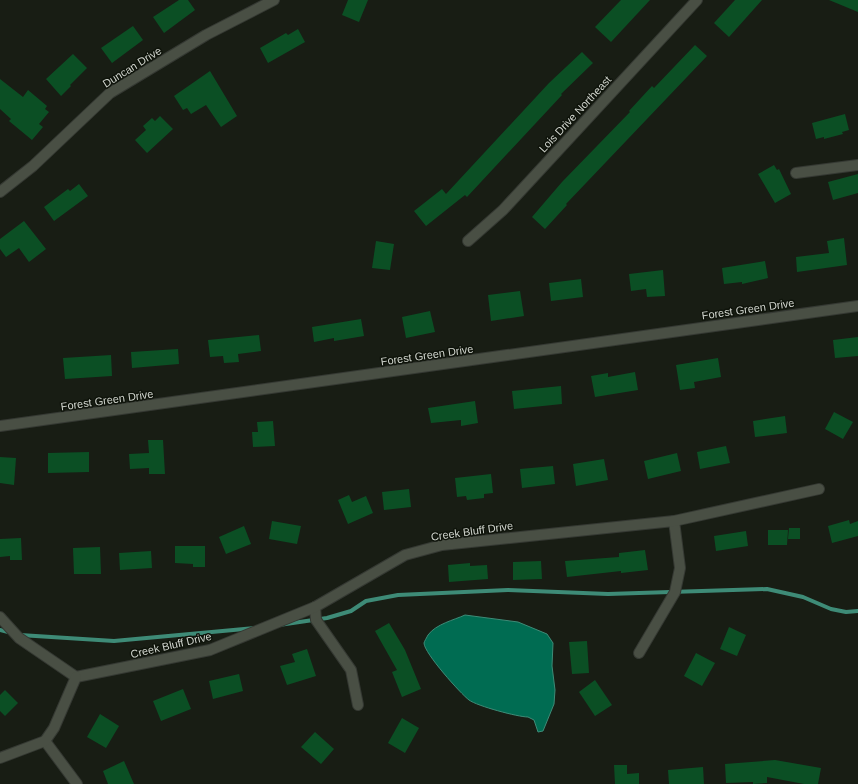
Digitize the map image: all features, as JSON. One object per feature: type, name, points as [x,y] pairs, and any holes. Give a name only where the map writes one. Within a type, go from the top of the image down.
[{"type":"street","name":"Duncan Drive","points":[[0,192],[33,166],[110,93],[206,35],[274,0]]},
{"type":"street","name":"Lois Drive Northeast","points":[[468,241],[508,204],[696,0]]},
{"type":"street","points":[[796,173],[858,165]]},
{"type":"street","name":"Forest Green Drive","points":[[0,426],[858,306]]},
{"type":"street","name":"Creek Bluff Drive","points":[[76,677],[210,650],[315,607],[404,555],[442,545],[674,521],[819,489]]},
{"type":"street","points":[[639,653],[676,592],[680,568],[674,521]]},
{"type":"street","points":[[315,607],[316,620],[351,670],[358,705]]},
{"type":"street","points":[[0,617],[19,638],[76,677],[54,728],[45,741],[0,758]]},
{"type":"street","points":[[45,741],[77,784]]},
{"type":"shaded area","points":[[465,615],[518,622],[547,634],[553,643],[552,666],[555,690],[554,704],[543,731],[538,732],[534,720],[528,717],[498,711],[469,700],[436,664],[424,643],[428,635],[440,625]]},
{"type":"building","points":[[179,0],[188,0],[195,10],[164,33],[153,17]]},
{"type":"building","points":[[348,0],[368,0],[359,22],[342,15]]},
{"type":"building","points":[[621,0],[650,0],[611,42],[595,27]]},
{"type":"building","points":[[735,0],[762,0],[729,37],[714,23]]},
{"type":"building","points":[[829,0],[858,0],[858,12]]},
{"type":"building","points":[[133,26],[143,40],[112,63],[101,48]]},
{"type":"building","points":[[298,29],[305,42],[268,63],[260,48],[286,33],[288,35]]},
{"type":"building","points":[[695,45],[707,56],[566,204],[567,205],[545,229],[532,217],[562,182],[630,112],[629,111],[652,86],[654,88]]},
{"type":"building","points":[[582,52],[593,63],[561,94],[562,95],[467,197],[465,195],[426,226],[414,211],[442,189],[446,194],[549,83]]},
{"type":"building","points":[[73,54],[87,68],[61,96],[46,79]]},
{"type":"building","points":[[210,71],[237,116],[221,127],[206,105],[191,114],[187,108],[183,110],[174,96]]},
{"type":"building","points":[[0,79],[23,97],[28,90],[47,106],[45,109],[49,112],[39,124],[43,127],[32,140],[9,121],[11,119],[0,109]]},
{"type":"building","points":[[845,114],[849,130],[842,132],[843,134],[824,139],[824,137],[816,139],[812,123]]},
{"type":"building","points":[[160,116],[173,129],[147,153],[135,140],[146,130],[143,126],[152,118],[155,121]]},
{"type":"building","points":[[774,165],[777,170],[779,169],[791,194],[775,203],[758,174]]},
{"type":"building","points":[[858,174],[858,193],[833,200],[828,182]]},
{"type":"building","points":[[79,184],[88,196],[54,221],[44,207],[68,189],[70,191]]},
{"type":"building","points":[[24,221],[46,249],[29,262],[19,248],[6,257],[0,249],[0,239]]},
{"type":"building","points":[[844,238],[847,265],[797,272],[796,257],[829,253],[827,241]]},
{"type":"building","points":[[376,241],[394,244],[390,270],[372,268]]},
{"type":"building","points":[[765,261],[768,278],[742,284],[742,282],[724,284],[722,268]]},
{"type":"building","points":[[663,270],[665,296],[647,297],[646,289],[631,291],[629,274]]},
{"type":"building","points":[[581,279],[583,297],[551,301],[549,283]]},
{"type":"building","points":[[520,291],[524,316],[491,321],[488,295]]},
{"type":"building","points":[[430,311],[435,332],[406,338],[402,317]]},
{"type":"building","points":[[361,319],[364,336],[334,341],[334,338],[314,342],[312,327]]},
{"type":"building","points":[[259,335],[261,351],[238,354],[239,362],[224,363],[223,356],[210,357],[208,340]]},
{"type":"building","points":[[858,337],[858,356],[835,358],[833,340]]},
{"type":"building","points":[[178,349],[179,364],[132,368],[131,352]]},
{"type":"building","points":[[111,355],[112,376],[65,379],[63,358]]},
{"type":"building","points":[[718,358],[721,377],[694,382],[695,388],[680,390],[676,365]]},
{"type":"building","points":[[635,372],[638,390],[595,397],[591,376],[608,373],[608,377]]},
{"type":"building","points":[[561,386],[562,404],[514,409],[512,391]]},
{"type":"building","points":[[475,401],[478,423],[461,426],[461,420],[431,423],[428,408]]},
{"type":"building","points":[[834,412],[853,422],[843,439],[825,429]]},
{"type":"building","points":[[785,416],[787,433],[755,437],[753,421]]},
{"type":"building","points":[[273,421],[275,446],[253,447],[252,432],[258,432],[257,422]]},
{"type":"building","points":[[148,440],[163,440],[165,474],[149,474],[149,468],[130,469],[129,454],[149,453]]},
{"type":"building","points":[[726,446],[730,463],[700,469],[697,452]]},
{"type":"building","points":[[89,452],[89,472],[48,473],[48,453]]},
{"type":"building","points":[[677,453],[681,471],[648,479],[644,461]]},
{"type":"building","points":[[0,457],[16,458],[14,485],[0,483]]},
{"type":"building","points":[[604,459],[608,480],[576,486],[573,464]]},
{"type":"building","points":[[553,466],[555,484],[522,488],[520,469]]},
{"type":"building","points":[[491,474],[493,493],[484,494],[484,498],[467,500],[466,496],[457,497],[455,478]]},
{"type":"building","points":[[409,489],[411,507],[384,510],[382,492]]},
{"type":"building","points":[[349,495],[352,502],[366,496],[373,513],[348,524],[338,500]]},
{"type":"building","points":[[849,520],[850,524],[858,521],[858,536],[832,543],[828,526]]},
{"type":"building","points":[[272,521],[301,526],[297,544],[269,539]]},
{"type":"building","points":[[244,526],[251,544],[226,554],[219,537]]},
{"type":"building","points":[[789,528],[800,528],[800,539],[788,539]]},
{"type":"building","points":[[768,530],[788,530],[787,545],[768,545]]},
{"type":"building","points":[[746,531],[748,546],[716,551],[714,536]]},
{"type":"building","points":[[21,538],[22,560],[10,560],[10,556],[0,557],[0,539]]},
{"type":"building","points":[[175,546],[205,546],[205,567],[193,567],[193,564],[175,563]]},
{"type":"building","points":[[100,547],[101,574],[74,574],[73,548]]},
{"type":"building","points":[[645,550],[648,570],[621,573],[621,571],[567,577],[565,561],[619,557],[619,553]]},
{"type":"building","points":[[151,551],[152,568],[120,570],[119,553]]},
{"type":"building","points":[[541,561],[542,579],[513,580],[513,562]]},
{"type":"building","points":[[470,563],[470,566],[487,565],[488,579],[449,582],[448,565]]},
{"type":"building","points":[[389,623],[405,650],[421,689],[402,697],[392,672],[397,670],[375,631]]},
{"type":"building","points":[[729,627],[746,635],[737,656],[720,649]]},
{"type":"building","points":[[587,641],[589,673],[572,674],[569,642]]},
{"type":"building","points":[[307,649],[316,676],[287,685],[280,666],[295,662],[292,654]]},
{"type":"building","points":[[696,653],[715,663],[702,686],[684,676]]},
{"type":"building","points":[[239,674],[243,691],[213,699],[209,681]]},
{"type":"building","points":[[595,680],[612,705],[595,716],[579,692]]},
{"type":"building","points":[[183,689],[191,709],[161,721],[153,701]]},
{"type":"building","points":[[5,690],[18,703],[5,716],[0,711],[0,695]]},
{"type":"building","points":[[100,714],[119,726],[106,748],[87,737]]},
{"type":"building","points":[[402,718],[419,728],[405,753],[388,743]]},
{"type":"building","points":[[315,732],[334,749],[321,764],[301,747]]},
{"type":"building","points":[[775,760],[821,768],[818,784],[804,784],[767,777],[767,783],[726,783],[725,764]]},
{"type":"building","points":[[124,761],[134,784],[108,784],[103,771]]},
{"type":"building","points":[[614,765],[627,765],[627,774],[639,773],[639,784],[615,784]]},
{"type":"building","points":[[703,767],[704,784],[669,784],[668,770]]},
{"type":"waterway","points":[[279,625],[327,618],[351,611],[366,601],[398,595],[508,590],[608,594],[767,589],[803,597],[831,609],[846,612],[858,611]]},
{"type":"waterway","points":[[20,635],[114,641],[255,628]]},
{"type":"waterway","points":[[0,630],[12,633]]}]
